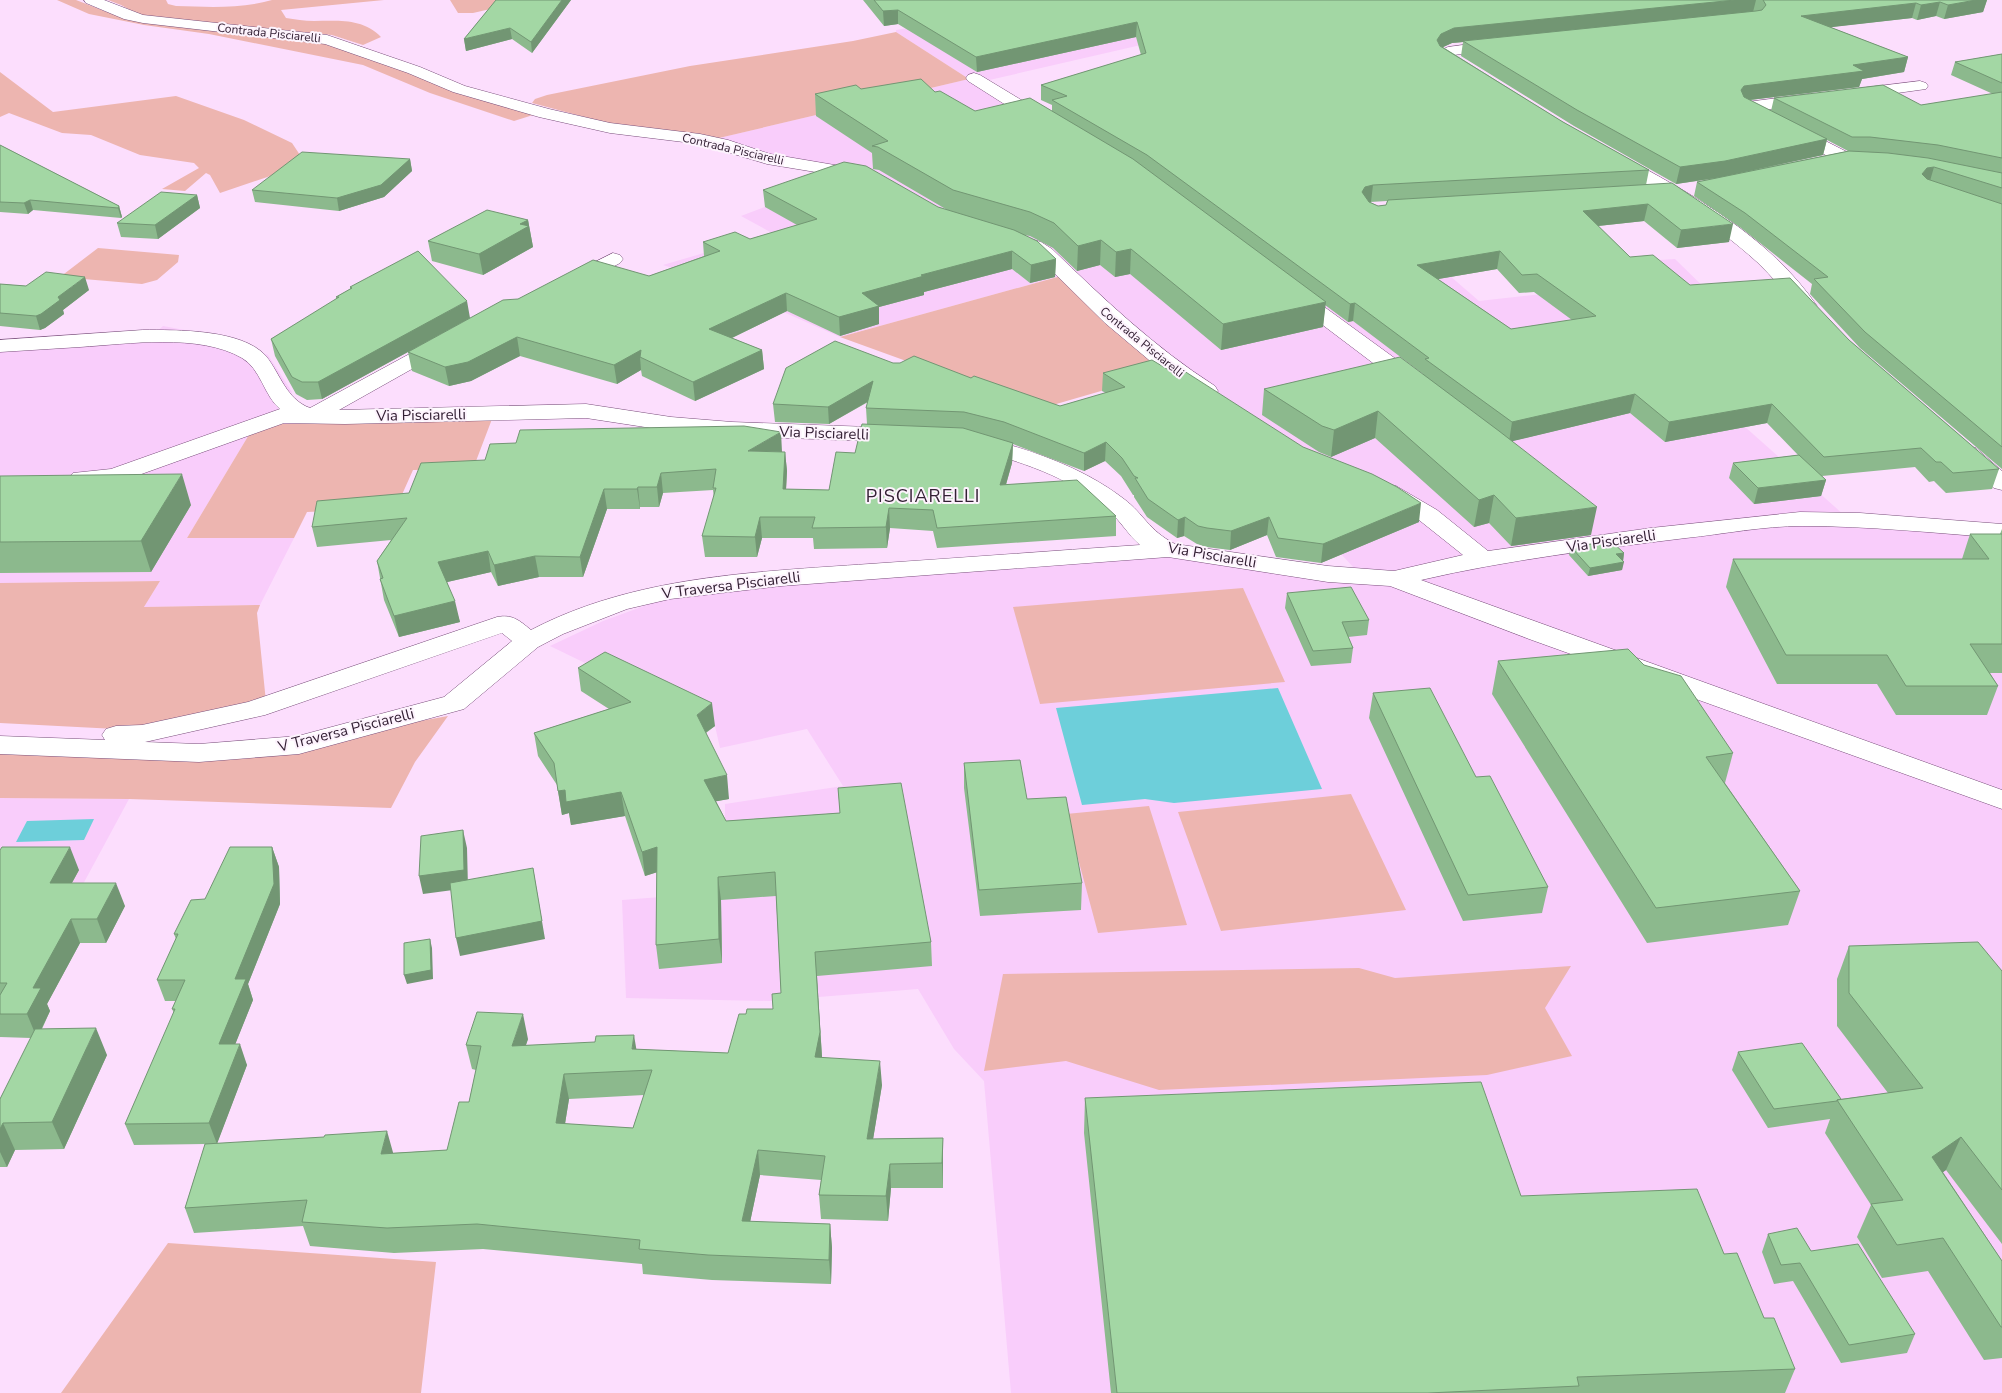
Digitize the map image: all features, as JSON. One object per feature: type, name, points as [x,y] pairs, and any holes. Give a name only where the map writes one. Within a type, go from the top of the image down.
[{"type":"street","name":"Contrada Pisciarelli","points":[[91,0],[113,7],[133,18],[143,20],[327,40],[414,70],[459,88],[545,113],[610,128],[700,139],[767,159],[856,173],[879,179]]},
{"type":"street","points":[[1482,80],[1450,60],[1445,56],[1447,53],[1454,50],[1513,44]]},
{"type":"street","points":[[974,78],[1057,130]]},
{"type":"street","points":[[1817,164],[1852,158],[1747,107],[1920,86]]},
{"type":"street","points":[[1600,151],[1674,192],[1758,253],[1820,320]]},
{"type":"street","points":[[1638,194],[1674,192],[1703,187]]},
{"type":"street","name":"Contrada Pisciarelli","points":[[1011,240],[1034,246],[1045,253],[1112,319],[1176,371],[1223,402]]},
{"type":"street","points":[[557,289],[613,259]]},
{"type":"street","points":[[1281,284],[1430,395]]},
{"type":"street","points":[[57,480],[114,476],[281,416],[314,415],[462,333]]},
{"type":"street","name":"Via Pisciarelli","points":[[0,346],[148,336],[209,341],[232,346],[250,354],[264,368],[284,403],[295,410],[314,415],[345,417],[586,412],[671,424],[732,429],[917,436]]},
{"type":"street","name":"Via Pisciarelli","points":[[955,438],[995,447],[1075,478],[1118,506],[1146,537],[1168,550],[1328,574],[1394,579],[1484,560],[1617,540],[1732,525],[1800,519],[1878,521],[2002,531]]},
{"type":"street","points":[[1957,444],[2002,483]]},
{"type":"street","points":[[1370,483],[1403,499],[1428,515],[1484,560]]},
{"type":"street","points":[[1595,522],[1617,540]]},
{"type":"street","name":"V Traversa Pisciarelli","points":[[0,745],[199,753],[299,745],[454,703],[474,688],[505,658],[554,628],[618,604],[670,591],[713,585],[917,567],[1168,550]]},
{"type":"street","points":[[1394,579],[1538,633],[2002,800]]},
{"type":"street","points":[[0,730],[111,735],[142,734],[255,709],[506,623],[530,641]]},
{"type":"shaded area","points":[[57,0],[76,0],[107,12],[326,42],[533,115],[514,121],[430,93],[363,65],[209,34],[144,25],[89,14]]},
{"type":"shaded area","points":[[108,0],[166,0],[168,4],[176,6],[212,7],[248,5],[272,0],[384,0],[281,10],[286,18],[310,21],[341,21],[366,26],[381,37],[363,45],[332,35],[139,15]]},
{"type":"shaded area","points":[[450,0],[529,0],[473,13],[458,13]]},
{"type":"shaded area","points":[[1079,0],[1180,36],[985,81],[1209,228],[1376,212],[1479,301],[1588,289],[1565,266],[1675,259],[1716,299],[1636,330],[1844,515],[2002,528],[2002,1393],[1011,1393],[984,1081],[954,1049],[918,989],[769,1001],[626,998],[622,900],[725,892],[725,804],[843,786],[807,729],[720,748],[715,726],[550,646],[603,621],[677,594],[1162,554],[1355,569],[1341,554],[1102,391],[1152,377],[1061,276],[840,337],[716,282],[663,265],[772,233],[741,216],[858,171],[764,154],[719,138],[969,79],[896,32],[896,30]]},
{"type":"shaded area","points":[[896,32],[969,79],[719,138],[607,123],[532,103],[535,99],[547,95],[690,66],[853,41]]},
{"type":"shaded area","points":[[0,72],[53,112],[176,96],[244,120],[292,143],[306,164],[220,193],[210,175],[206,173],[185,191],[162,189],[199,168],[194,163],[140,155],[91,135],[62,133],[9,113],[0,117]]},
{"type":"shaded area","points":[[98,248],[179,255],[178,262],[157,280],[142,284],[60,277]]},
{"type":"shaded area","points":[[1061,276],[1170,371],[1039,409],[840,337]]},
{"type":"shaded area","points":[[163,326],[234,339],[268,355],[292,392],[282,424],[250,433],[187,538],[294,538],[260,605],[144,607],[160,581],[0,583],[0,350],[147,341]]},
{"type":"shaded area","points":[[492,419],[473,469],[413,470],[396,508],[307,512],[294,538],[187,538],[250,433],[282,424]]},
{"type":"shaded area","points":[[160,581],[144,607],[260,605],[257,613],[266,702],[161,727],[116,729],[0,723],[0,583]]},
{"type":"shaded area","points":[[1243,588],[1285,682],[1040,704],[1013,607]]},
{"type":"shaded area","points":[[1278,688],[1322,789],[1174,803],[1145,799],[1082,805],[1056,708]]},
{"type":"shaded area","points":[[448,716],[415,762],[391,808],[129,799],[0,798],[0,751],[216,758]]},
{"type":"shaded area","points":[[1351,794],[1406,910],[1221,931],[1178,812]]},
{"type":"shaded area","points":[[0,798],[129,799],[0,1038]]},
{"type":"shaded area","points":[[1149,806],[1187,925],[1098,933],[1066,814]]},
{"type":"shaded area","points":[[94,819],[84,840],[16,842],[27,821]]},
{"type":"shaded area","points":[[1571,966],[1545,1008],[1572,1056],[1487,1075],[1159,1090],[1066,1061],[984,1071],[1003,974],[1359,968],[1395,978]]},
{"type":"shaded area","points":[[168,1243],[436,1262],[421,1393],[61,1393]]},
{"type":"building","points":[[496,0],[562,0],[531,42],[510,28],[464,39]]},
{"type":"building","points":[[874,0],[1735,0],[1454,28],[1441,34],[1437,40],[1440,46],[1563,122],[1649,170],[1373,185],[1365,187],[1362,192],[1369,202],[1378,206],[1386,205],[1388,200],[1672,183],[1733,224],[1681,230],[1648,204],[1583,211],[1630,257],[1653,255],[1690,285],[1790,278],[1849,340],[1999,469],[1953,473],[1941,462],[1936,462],[1921,448],[1824,457],[1772,404],[1669,422],[1635,394],[1512,422],[1425,359],[1429,358],[1355,303],[1350,304],[1147,155],[1052,100],[1067,96],[1041,85],[1146,53],[1137,22],[976,57],[898,10],[883,11]],"holes":[[[1500,251],[1522,275],[1537,274],[1596,316],[1511,329],[1417,265]]]},
{"type":"building","points":[[1763,0],[1976,0],[1948,5],[1940,2],[1921,5],[1916,3],[1801,16],[1908,57],[1853,65],[1864,71],[1744,86],[1741,90],[1744,97],[1827,139],[1725,161],[1680,167],[1577,110],[1463,41],[1756,11],[1762,10],[1766,5]]},
{"type":"building","points":[[2002,54],[2002,83],[1955,62]]},
{"type":"building","points":[[921,79],[935,92],[940,91],[975,111],[1030,98],[1133,159],[1326,302],[1223,324],[1131,249],[1116,252],[1101,240],[1078,246],[1054,223],[1030,212],[953,190],[878,147],[872,146],[888,141],[815,94],[856,85],[861,89]]},
{"type":"building","points":[[1883,85],[1921,105],[2002,92],[2002,158],[1938,145],[1870,137],[1852,137],[1774,98]]},
{"type":"building","points":[[0,145],[119,206],[118,208],[30,200],[24,203],[0,202]]},
{"type":"building","points":[[1849,151],[1928,158],[2002,173],[2002,188],[1934,167],[1927,168],[1922,174],[1927,179],[2002,204],[2002,447],[1865,332],[1814,279],[1828,277],[1745,213],[1697,182]]},
{"type":"building","points":[[302,152],[410,159],[381,185],[337,198],[252,190]]},
{"type":"building","points":[[844,162],[866,166],[938,207],[1014,230],[1037,241],[1056,259],[1031,265],[1012,251],[921,275],[924,276],[862,293],[879,306],[839,317],[786,293],[709,329],[762,350],[693,382],[640,357],[641,350],[614,365],[517,337],[468,362],[445,367],[408,352],[503,300],[518,299],[593,260],[649,276],[720,251],[703,242],[735,232],[750,239],[817,219],[763,190]]},
{"type":"building","points":[[161,192],[197,195],[155,225],[117,223]]},
{"type":"building","points":[[487,210],[528,220],[520,224],[529,226],[479,254],[428,241]]},
{"type":"building","points":[[418,251],[467,301],[318,382],[302,382],[292,377],[271,339],[339,297],[336,297],[352,288],[350,287]]},
{"type":"building","points":[[46,272],[85,277],[58,297],[60,300],[41,314],[36,316],[0,313],[0,284],[26,286]]},
{"type":"building","points":[[835,341],[893,363],[900,363],[914,356],[971,378],[974,376],[1060,406],[1125,387],[1103,373],[1152,360],[1172,372],[1181,369],[1303,447],[1372,474],[1397,487],[1421,503],[1323,544],[1278,538],[1269,517],[1231,531],[1207,528],[1198,526],[1185,517],[1178,520],[1148,499],[1135,478],[1138,478],[1134,476],[1122,458],[1106,442],[1084,453],[1004,422],[964,412],[866,408],[873,381],[828,407],[773,404],[786,368]]},
{"type":"building","points":[[1400,357],[1597,507],[1516,518],[1494,495],[1479,500],[1378,411],[1334,430],[1322,426],[1264,389]]},
{"type":"building","points":[[862,424],[963,428],[1013,443],[1000,485],[1077,480],[1116,516],[937,528],[933,510],[889,508],[886,527],[812,528],[815,517],[760,517],[755,537],[702,536],[716,488],[713,488],[716,469],[661,473],[657,487],[604,489],[580,557],[535,556],[494,565],[488,551],[438,562],[455,601],[394,616],[380,579],[383,578],[377,561],[407,518],[312,527],[317,501],[409,493],[421,463],[485,460],[490,444],[516,443],[520,430],[744,426],[781,432],[748,451],[785,452],[783,489],[829,490],[836,452],[855,453]]},
{"type":"building","points":[[1799,455],[1826,480],[1758,488],[1733,463]]},
{"type":"building","points":[[182,474],[141,541],[0,542],[0,476]]},
{"type":"building","points":[[1970,534],[2002,534],[2002,644],[1970,644],[1998,686],[1906,686],[1887,655],[1786,655],[1733,559],[1989,559]]},
{"type":"building","points":[[1611,541],[1624,553],[1616,554],[1624,562],[1590,568],[1571,547]]},
{"type":"building","points":[[1351,587],[1369,620],[1342,622],[1353,648],[1313,651],[1287,593]]},
{"type":"building","points":[[1628,649],[1644,665],[1681,676],[1733,753],[1706,757],[1800,891],[1656,908],[1498,661]]},
{"type":"building","points":[[605,652],[712,703],[697,715],[727,775],[704,780],[726,821],[840,813],[838,788],[901,783],[931,942],[815,952],[820,1032],[815,1057],[880,1061],[867,1139],[943,1138],[942,1163],[890,1164],[886,1196],[819,1195],[825,1156],[758,1150],[742,1221],[830,1224],[829,1260],[708,1255],[639,1249],[640,1240],[477,1224],[387,1228],[302,1222],[307,1200],[185,1208],[205,1144],[387,1131],[381,1154],[447,1150],[459,1102],[469,1102],[481,1046],[466,1045],[477,1012],[523,1014],[512,1046],[595,1042],[596,1036],[634,1035],[632,1049],[728,1053],[739,1014],[746,1014],[747,1009],[773,1009],[772,994],[781,993],[775,872],[718,877],[719,939],[656,945],[657,847],[642,852],[621,792],[566,802],[565,790],[558,791],[554,763],[534,733],[631,702],[578,668]],"holes":[[[652,1070],[633,1128],[556,1123],[564,1074]]]},
{"type":"building","points":[[1430,688],[1476,777],[1490,776],[1548,887],[1468,895],[1373,693]]},
{"type":"building","points":[[1020,760],[1027,799],[1066,797],[1082,883],[979,890],[964,763]]},
{"type":"building","points":[[463,830],[464,870],[419,876],[421,836]]},
{"type":"building","points":[[2,847],[70,847],[50,883],[116,883],[97,919],[71,919],[33,988],[41,988],[27,1014],[0,1014],[0,995],[7,983],[0,983],[0,850]]},
{"type":"building","points":[[230,847],[272,847],[274,884],[235,979],[246,979],[219,1044],[240,1044],[209,1123],[125,1124],[175,1009],[172,1009],[185,980],[157,980],[178,934],[174,934],[191,900],[205,899]]},
{"type":"building","points":[[533,868],[542,921],[456,938],[450,883]]},
{"type":"building","points":[[430,939],[431,970],[404,975],[404,943]]},
{"type":"building","points":[[1978,942],[2002,971],[2002,1190],[1961,1137],[1932,1157],[2002,1261],[2002,1327],[1943,1238],[1897,1245],[1871,1204],[1903,1200],[1837,1100],[1923,1088],[1849,993],[1849,946]]},
{"type":"building","points":[[96,1028],[52,1122],[3,1123],[0,1129],[0,1099],[35,1029]]},
{"type":"building","points":[[1802,1043],[1841,1099],[1774,1109],[1738,1052]]},
{"type":"building","points":[[1481,1082],[1521,1196],[1697,1189],[1724,1254],[1737,1253],[1764,1318],[1774,1318],[1795,1369],[1577,1377],[1579,1386],[1428,1393],[1117,1393],[1085,1098]]},
{"type":"building","points":[[1797,1228],[1811,1251],[1858,1244],[1915,1334],[1849,1345],[1800,1263],[1781,1265],[1768,1234]]},
{"type":"district","name":"PISCIARELLI","points":[[923,496]]}]
